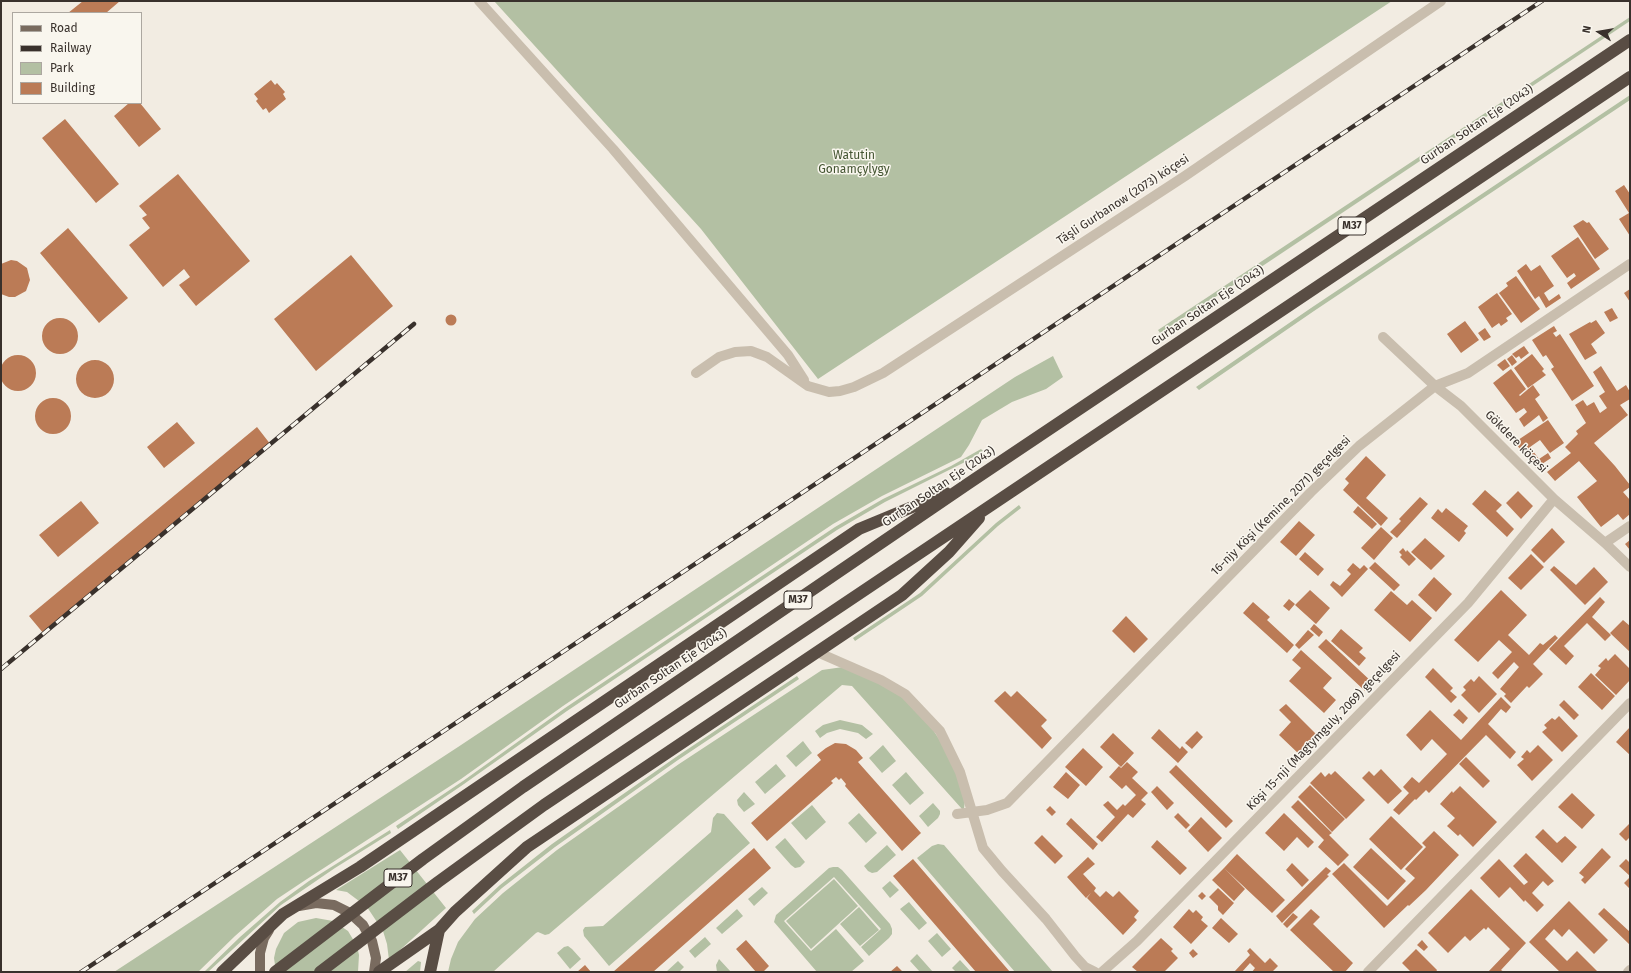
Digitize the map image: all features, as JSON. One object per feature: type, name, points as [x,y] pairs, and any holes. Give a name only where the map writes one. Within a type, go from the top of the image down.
[{"type":"highway","name":"Gurban Soltan Eje (2043)","points":[[275,972],[423,859],[523,787],[969,483],[1630,40]]},
{"type":"highway","name":"M37","points":[[320,972],[438,882],[544,805],[1630,76]]},
{"type":"highway","points":[[222,972],[283,914],[360,867],[859,529],[969,483]]},
{"type":"highway","points":[[379,972],[439,930],[455,912],[527,847],[902,595],[949,552],[991,505]]},
{"type":"highway","points":[[430,972],[439,930]]},
{"type":"main road","points":[[260,972],[260,953],[264,938],[272,925],[283,914],[298,906],[316,903],[334,905],[350,913],[363,925],[372,941],[376,958],[374,972]]},
{"type":"street","points":[[479,1],[613,149],[788,355],[808,386]]},
{"type":"street","name":"Täşli Gurbanow (2073) köçesi","points":[[696,373],[719,357],[735,352],[751,351],[767,357],[808,386],[829,392],[840,392],[883,373],[1185,176],[1441,1]]},
{"type":"street","name":"16-njy Köşi (Kemine, 2071) geçelgesi","points":[[957,814],[987,810],[1007,803],[1311,492],[1359,446],[1435,386],[1468,373],[1630,264]]},
{"type":"street","name":"Gökdere köçesi","points":[[1383,337],[1435,386],[1461,406],[1554,499],[1605,542],[1630,567]]},
{"type":"street","name":"Köşi 15-nji (Magtymguly, 2069) geçelgesi","points":[[1102,972],[1137,941],[1468,603],[1554,499]]},
{"type":"street","points":[[1605,542],[1630,526]]},
{"type":"street","points":[[817,652],[881,680],[905,694],[940,731],[960,772],[983,848],[1046,919],[1075,956],[1085,967],[1095,972]]},
{"type":"street","points":[[1368,972],[1630,702]]},
{"type":"green space","name":"Watutin Gonamçylygy","points":[[494,1],[1392,1],[818,379],[701,229]]},
{"type":"green space","points":[[1630,17],[1630,21],[1160,333],[1158,330]]},
{"type":"green space","points":[[1630,95],[1630,100],[1314,311],[1199,390],[1196,387],[1311,308]]},
{"type":"green space","points":[[1053,356],[1063,377],[1046,389],[1012,402],[982,420],[961,457],[882,496],[833,524],[563,706],[461,779],[277,899],[235,936],[198,972],[114,972],[458,747],[1015,377]]},
{"type":"green space","points":[[981,449],[983,451],[965,462],[885,502],[837,530],[567,711],[398,829],[396,826],[463,781],[565,708],[835,527],[883,499],[951,466]]},
{"type":"green space","points":[[1019,505],[1021,508],[998,526],[922,596],[855,641],[853,638],[920,593],[996,523]]},
{"type":"green space","points":[[843,667],[868,673],[920,710],[943,745],[957,775],[965,800],[964,809],[962,809],[852,686],[842,685],[549,934],[545,935],[538,932],[536,933],[493,972],[448,972],[451,959],[458,942],[475,919],[503,893],[557,850],[679,764],[822,670]]},
{"type":"green space","points":[[797,676],[799,679],[678,760],[555,847],[502,888],[474,914],[472,911],[500,885],[552,844],[676,757]]},
{"type":"green space","points":[[840,720],[862,725],[873,734],[866,739],[858,733],[840,729],[827,733],[820,738],[815,731],[823,725]]},
{"type":"green space","points":[[803,741],[812,753],[796,767],[786,756]]},
{"type":"green space","points":[[883,745],[896,761],[882,773],[869,758]]},
{"type":"green space","points":[[776,764],[786,776],[765,794],[755,782]]},
{"type":"green space","points":[[906,772],[924,793],[910,805],[892,785]]},
{"type":"green space","points":[[744,792],[755,804],[744,812],[738,805],[737,800]]},
{"type":"green space","points":[[933,803],[940,811],[940,814],[938,818],[928,827],[919,816]]},
{"type":"green space","points":[[812,805],[826,822],[806,840],[791,823]]},
{"type":"green space","points":[[717,813],[724,814],[750,843],[609,966],[584,936],[583,930],[585,927],[603,926],[711,832],[713,818]]},
{"type":"green space","points":[[859,813],[877,833],[866,843],[848,823]]},
{"type":"green space","points":[[390,830],[391,833],[335,868],[281,905],[208,972],[204,972],[240,937],[280,902],[309,881]]},
{"type":"green space","points":[[785,838],[805,862],[800,867],[795,868],[791,865],[775,847]]},
{"type":"green space","points":[[938,844],[944,845],[1053,972],[1015,972],[917,858],[932,846]]},
{"type":"green space","points":[[887,845],[896,855],[877,872],[872,873],[868,871],[864,866]]},
{"type":"green space","points":[[400,850],[446,908],[389,960],[387,944],[383,931],[367,907],[347,892],[336,890]]},
{"type":"green space","points":[[838,867],[842,870],[890,924],[892,934],[889,938],[869,956],[861,947],[881,929],[834,877],[784,921],[811,951],[836,929],[864,961],[851,972],[817,972],[774,922],[776,915],[829,868]]},
{"type":"green space","points":[[834,879],[858,906],[811,949],[786,921]]},
{"type":"green space","points":[[890,881],[899,890],[890,898],[882,888]]},
{"type":"green space","points":[[762,887],[768,893],[754,906],[748,899]]},
{"type":"green space","points":[[909,902],[927,923],[919,930],[900,909]]},
{"type":"green space","points":[[859,907],[879,930],[860,946],[840,924]]},
{"type":"green space","points":[[737,909],[743,916],[722,934],[716,928]]},
{"type":"green space","points":[[316,918],[333,921],[348,931],[357,946],[359,955],[358,972],[276,972],[274,958],[276,949],[284,933],[298,922]]},
{"type":"green space","points":[[937,933],[951,949],[942,957],[928,941]]},
{"type":"green space","points":[[705,937],[711,944],[695,958],[689,951]]},
{"type":"green space","points":[[568,946],[581,959],[570,969],[557,953],[564,947]]},
{"type":"green space","points":[[917,954],[933,972],[920,972],[910,961]]},
{"type":"green space","points":[[719,959],[731,972],[717,972],[716,965]]},
{"type":"green space","points":[[960,960],[971,972],[956,972],[952,968]]},
{"type":"green space","points":[[418,961],[421,962],[420,972],[405,972]]},
{"type":"green space","points":[[678,961],[684,967],[679,972],[666,972]]},
{"type":"building","points":[[83,1],[120,1],[107,12],[69,12]]},
{"type":"building","points":[[271,80],[275,85],[277,83],[285,92],[283,94],[286,99],[269,113],[266,108],[263,110],[256,101],[258,99],[254,94]]},
{"type":"building","points":[[128,104],[141,104],[161,129],[139,147],[114,116]]},
{"type":"building","points":[[65,119],[119,184],[96,203],[42,138]]},
{"type":"building","points":[[178,174],[250,261],[196,306],[179,285],[190,277],[184,269],[163,287],[129,245],[150,228],[142,218],[147,215],[139,206]]},
{"type":"building","points":[[1624,185],[1630,194],[1630,236],[1619,219],[1629,213],[1615,191]]},
{"type":"building","points":[[1583,220],[1587,223],[1589,222],[1609,249],[1595,259],[1573,226]]},
{"type":"building","points":[[68,228],[128,298],[99,323],[40,253]]},
{"type":"building","points":[[1578,237],[1600,269],[1571,289],[1567,283],[1576,276],[1574,273],[1567,278],[1551,256]]},
{"type":"building","points":[[351,255],[393,306],[316,371],[274,319]]},
{"type":"building","points":[[11,260],[17,261],[27,268],[30,280],[26,291],[15,297],[9,297],[1,294],[1,264]]},
{"type":"building","points":[[1526,264],[1531,271],[1540,265],[1554,286],[1544,293],[1549,301],[1559,294],[1561,298],[1546,308],[1539,296],[1535,299],[1517,271]]},
{"type":"building","points":[[1516,276],[1540,309],[1521,323],[1499,293],[1508,286],[1506,283]]},
{"type":"building","points":[[1630,289],[1630,302],[1624,293]]},
{"type":"building","points":[[1497,293],[1512,314],[1506,318],[1508,321],[1501,326],[1499,323],[1492,328],[1478,307]]},
{"type":"building","points":[[1612,308],[1618,318],[1610,322],[1604,312]]},
{"type":"building","points":[[449,315],[453,315],[455,316],[455,324],[449,325],[446,322],[446,318]]},
{"type":"building","points":[[64,318],[73,323],[77,329],[77,343],[73,349],[64,354],[56,354],[47,349],[43,343],[42,332],[47,323],[53,319]]},
{"type":"building","points":[[1596,320],[1605,333],[1591,344],[1597,353],[1585,360],[1569,334]]},
{"type":"building","points":[[1465,321],[1479,340],[1461,353],[1447,334]]},
{"type":"building","points":[[1554,326],[1557,331],[1553,333],[1556,337],[1560,334],[1594,386],[1572,401],[1551,369],[1554,367],[1546,355],[1543,357],[1532,340]]},
{"type":"building","points":[[1485,328],[1491,337],[1484,341],[1478,333]]},
{"type":"building","points":[[1524,346],[1529,353],[1521,359],[1519,356],[1516,358],[1512,354]]},
{"type":"building","points":[[1532,354],[1544,369],[1542,371],[1546,375],[1528,388],[1514,368]]},
{"type":"building","points":[[22,355],[31,360],[35,366],[35,380],[31,386],[22,391],[14,391],[5,386],[1,380],[0,369],[5,360],[11,356]]},
{"type":"building","points":[[1512,355],[1517,362],[1512,366],[1507,359]]},
{"type":"building","points":[[1505,359],[1510,366],[1503,371],[1497,365]]},
{"type":"building","points":[[95,360],[105,363],[111,369],[114,379],[111,389],[105,395],[95,398],[85,395],[79,389],[76,379],[79,369],[85,363]]},
{"type":"building","points":[[1601,366],[1617,391],[1626,385],[1630,392],[1630,399],[1620,405],[1628,415],[1594,443],[1630,485],[1630,487],[1623,492],[1630,500],[1630,514],[1623,520],[1618,514],[1601,527],[1577,497],[1597,481],[1579,461],[1555,481],[1547,472],[1571,453],[1565,447],[1578,434],[1576,431],[1586,423],[1575,405],[1583,400],[1587,406],[1594,402],[1600,413],[1607,408],[1599,396],[1605,392],[1593,372]]},
{"type":"building","points":[[1511,369],[1526,389],[1519,395],[1520,396],[1533,385],[1540,395],[1535,399],[1548,418],[1543,422],[1539,415],[1524,427],[1519,419],[1527,412],[1524,408],[1516,413],[1493,383]]},
{"type":"building","points":[[57,398],[66,403],[70,409],[70,423],[66,429],[57,434],[49,434],[40,429],[36,423],[35,412],[40,403],[46,399]]},
{"type":"building","points":[[1548,420],[1564,443],[1550,453],[1540,440],[1530,447],[1539,459],[1548,453],[1551,458],[1536,468],[1525,451],[1522,452],[1515,442]]},
{"type":"building","points":[[177,422],[195,443],[164,468],[147,447]]},
{"type":"building","points":[[257,427],[271,445],[44,634],[29,616]]},
{"type":"building","points":[[1366,456],[1386,475],[1366,498],[1388,518],[1381,526],[1343,490],[1349,483],[1345,479]]},
{"type":"building","points":[[1485,490],[1502,505],[1496,511],[1514,529],[1507,537],[1472,504]]},
{"type":"building","points":[[1518,491],[1533,506],[1521,519],[1506,503]]},
{"type":"building","points":[[1420,497],[1428,504],[1397,538],[1390,532],[1401,521],[1399,519]]},
{"type":"building","points":[[81,501],[99,523],[58,557],[39,535]]},
{"type":"building","points":[[1358,506],[1377,524],[1372,529],[1353,512]]},
{"type":"building","points":[[1446,508],[1468,526],[1464,531],[1466,533],[1459,542],[1431,518],[1438,509],[1442,513]]},
{"type":"building","points":[[1299,521],[1315,535],[1296,556],[1280,542]]},
{"type":"building","points":[[1381,527],[1393,538],[1374,560],[1361,548]]},
{"type":"building","points":[[1552,528],[1565,542],[1544,563],[1531,550]]},
{"type":"building","points":[[1425,538],[1445,556],[1431,570],[1411,552]]},
{"type":"building","points":[[1630,540],[1630,550],[1625,544]]},
{"type":"building","points":[[1403,548],[1416,559],[1409,566],[1400,557],[1402,555],[1399,552]]},
{"type":"building","points":[[1305,552],[1324,569],[1318,576],[1299,559]]},
{"type":"building","points":[[1531,554],[1544,567],[1521,590],[1508,578]]},
{"type":"building","points":[[1375,562],[1400,585],[1394,591],[1369,568]]},
{"type":"building","points":[[1353,563],[1360,569],[1364,565],[1368,569],[1342,597],[1330,585],[1333,581],[1340,586],[1351,574],[1347,570]]},
{"type":"building","points":[[1554,566],[1576,585],[1594,567],[1608,582],[1585,605],[1550,570]]},
{"type":"building","points":[[1434,577],[1452,594],[1436,612],[1418,595]]},
{"type":"building","points":[[1310,590],[1330,608],[1316,624],[1295,605]]},
{"type":"building","points":[[1501,590],[1527,615],[1508,635],[1529,655],[1540,643],[1543,645],[1555,635],[1558,638],[1533,664],[1543,674],[1529,688],[1527,686],[1511,703],[1504,696],[1506,694],[1500,689],[1519,667],[1514,662],[1498,679],[1492,673],[1512,652],[1499,640],[1478,662],[1454,640]]},
{"type":"building","points":[[1391,591],[1407,605],[1412,600],[1432,618],[1410,642],[1374,610]]},
{"type":"building","points":[[1600,597],[1605,602],[1592,617],[1611,635],[1605,641],[1587,623],[1564,646],[1574,656],[1566,665],[1549,649]]},
{"type":"building","points":[[1289,599],[1295,604],[1289,611],[1283,606]]},
{"type":"building","points":[[1253,602],[1270,617],[1267,620],[1294,645],[1287,653],[1243,613]]},
{"type":"building","points":[[1126,616],[1148,639],[1134,653],[1112,631]]},
{"type":"building","points":[[1623,620],[1630,626],[1630,652],[1610,633]]},
{"type":"building","points":[[1314,624],[1323,632],[1319,637],[1310,629]]},
{"type":"building","points":[[1341,629],[1363,648],[1359,652],[1366,658],[1359,666],[1331,641]]},
{"type":"building","points":[[1308,630],[1314,635],[1299,649],[1295,645]]},
{"type":"building","points":[[1326,639],[1373,683],[1365,691],[1318,647]]},
{"type":"building","points":[[1301,650],[1332,678],[1323,688],[1336,700],[1324,713],[1289,681],[1301,668],[1292,660]]},
{"type":"building","points":[[1615,654],[1630,669],[1630,680],[1616,695],[1595,675],[1601,668],[1598,666],[1606,658],[1608,661]]},
{"type":"building","points":[[1433,668],[1453,688],[1450,691],[1457,697],[1451,703],[1425,677]]},
{"type":"building","points":[[1591,673],[1615,696],[1602,710],[1578,687]]},
{"type":"building","points":[[1479,676],[1497,694],[1479,713],[1461,695],[1466,690],[1463,687],[1471,679],[1474,682]]},
{"type":"building","points":[[1005,691],[1011,697],[1017,691],[1047,720],[1041,726],[1052,738],[1042,749],[994,701]]},
{"type":"building","points":[[1501,697],[1511,707],[1506,713],[1501,709],[1488,724],[1516,752],[1510,759],[1486,735],[1429,793],[1426,790],[1399,815],[1393,810],[1409,793],[1403,787],[1412,777],[1419,783],[1447,754],[1432,739],[1421,751],[1406,735],[1430,710],[1461,740]]},
{"type":"building","points":[[1564,700],[1579,715],[1574,720],[1559,705]]},
{"type":"building","points":[[1286,704],[1318,736],[1300,755],[1279,735],[1291,722],[1279,710]]},
{"type":"building","points":[[1459,709],[1468,718],[1463,724],[1453,715]]},
{"type":"building","points":[[1559,716],[1578,736],[1562,752],[1542,732],[1547,728],[1544,725],[1552,718],[1555,720]]},
{"type":"building","points":[[1630,727],[1630,755],[1616,742]]},
{"type":"building","points":[[1159,729],[1180,749],[1182,746],[1188,752],[1178,763],[1151,738]]},
{"type":"building","points":[[1197,731],[1203,737],[1192,749],[1185,743]]},
{"type":"building","points":[[1113,733],[1134,753],[1121,767],[1100,747]]},
{"type":"building","points":[[835,743],[846,744],[856,750],[863,758],[858,762],[921,833],[902,851],[845,786],[846,784],[841,778],[839,780],[836,777],[831,781],[833,783],[767,841],[751,823],[821,760],[817,755]]},
{"type":"building","points":[[1538,745],[1553,760],[1532,781],[1517,765],[1524,759],[1521,757],[1527,750],[1530,753]]},
{"type":"building","points":[[1083,748],[1103,767],[1086,786],[1065,767]]},
{"type":"building","points":[[1466,757],[1490,781],[1483,788],[1459,764]]},
{"type":"building","points":[[1127,762],[1138,772],[1132,778],[1148,793],[1141,800],[1146,804],[1133,818],[1128,814],[1102,842],[1096,837],[1115,817],[1103,805],[1108,801],[1117,810],[1123,804],[1125,806],[1136,795],[1126,785],[1122,789],[1109,777],[1119,766],[1121,768]]},
{"type":"building","points":[[1176,765],[1233,821],[1226,828],[1169,772]]},
{"type":"building","points":[[1381,769],[1402,791],[1388,804],[1362,778],[1369,771],[1374,776]]},
{"type":"building","points":[[1335,771],[1365,800],[1346,819],[1310,783],[1321,772],[1325,777],[1329,773],[1331,775]]},
{"type":"building","points":[[1066,772],[1080,785],[1068,799],[1053,787]]},
{"type":"building","points":[[1310,785],[1345,819],[1332,832],[1298,797]]},
{"type":"building","points":[[1157,786],[1174,803],[1167,810],[1151,792]]},
{"type":"building","points":[[1460,786],[1497,822],[1473,847],[1460,834],[1458,836],[1447,826],[1455,818],[1440,804],[1452,791],[1453,793]]},
{"type":"building","points":[[1572,793],[1595,815],[1582,829],[1558,807]]},
{"type":"building","points":[[1298,800],[1332,833],[1329,835],[1349,855],[1338,866],[1318,847],[1324,840],[1291,807]]},
{"type":"building","points":[[1050,806],[1056,812],[1052,816],[1046,810]]},
{"type":"building","points":[[1178,813],[1190,825],[1186,829],[1174,817]]},
{"type":"building","points":[[1284,813],[1314,842],[1308,848],[1297,837],[1284,851],[1265,833]]},
{"type":"building","points":[[1391,816],[1423,847],[1401,870],[1369,839]]},
{"type":"building","points":[[1201,817],[1222,838],[1208,852],[1188,831]]},
{"type":"building","points":[[1071,818],[1098,844],[1093,850],[1066,824]]},
{"type":"building","points":[[1630,823],[1630,837],[1626,841],[1619,834]]},
{"type":"building","points":[[1543,829],[1557,843],[1565,836],[1577,847],[1562,863],[1535,837]]},
{"type":"building","points":[[1434,831],[1459,855],[1426,890],[1384,928],[1332,874],[1344,863],[1387,906],[1415,878],[1405,869],[1426,847],[1422,843]]},
{"type":"building","points":[[1042,835],[1063,856],[1055,864],[1034,843]]},
{"type":"building","points":[[1157,840],[1187,868],[1180,875],[1151,847]]},
{"type":"building","points":[[754,848],[771,868],[653,972],[613,972]]},
{"type":"building","points":[[1371,848],[1406,881],[1388,900],[1353,867]]},
{"type":"building","points":[[1602,848],[1611,857],[1585,884],[1581,880],[1584,877],[1579,873]]},
{"type":"building","points":[[1526,853],[1554,881],[1548,886],[1543,881],[1532,893],[1544,905],[1537,912],[1525,900],[1524,902],[1510,887],[1499,898],[1480,878],[1499,859],[1524,885],[1528,882],[1513,866]]},
{"type":"building","points":[[1237,854],[1285,900],[1272,913],[1224,868]]},
{"type":"building","points":[[1088,857],[1095,864],[1083,874],[1096,888],[1094,891],[1100,897],[1106,891],[1113,897],[1119,891],[1139,911],[1134,917],[1137,920],[1123,935],[1087,898],[1091,893],[1086,898],[1067,877]]},
{"type":"building","points":[[913,859],[1010,972],[976,972],[893,876]]},
{"type":"building","points":[[1626,859],[1630,863],[1630,876],[1619,866]]},
{"type":"building","points":[[1292,863],[1309,880],[1302,887],[1286,870]]},
{"type":"building","points":[[1326,867],[1331,871],[1327,875],[1329,876],[1282,923],[1276,916]]},
{"type":"building","points":[[1224,868],[1245,889],[1234,901],[1212,880]]},
{"type":"building","points":[[1630,877],[1630,889],[1624,883]]},
{"type":"building","points":[[1218,888],[1234,903],[1223,915],[1218,910],[1218,906],[1209,897]]},
{"type":"building","points":[[1471,889],[1526,943],[1501,970],[1504,972],[1488,972],[1510,949],[1488,927],[1486,930],[1484,928],[1470,941],[1465,936],[1448,953],[1428,933]]},
{"type":"building","points":[[1202,892],[1206,896],[1202,900],[1198,896]]},
{"type":"building","points":[[1569,901],[1608,940],[1594,954],[1569,929],[1562,937],[1554,929],[1545,939],[1567,961],[1577,951],[1598,972],[1560,972],[1529,942]]},
{"type":"building","points":[[1604,908],[1630,932],[1630,945],[1598,914]]},
{"type":"building","points":[[1189,909],[1193,913],[1196,910],[1203,917],[1201,920],[1208,926],[1191,944],[1173,927]]},
{"type":"building","points":[[1311,909],[1320,917],[1313,924],[1353,963],[1345,972],[1334,972],[1290,930]]},
{"type":"building","points":[[1293,913],[1298,917],[1287,928],[1283,924]]},
{"type":"building","points":[[1221,918],[1238,934],[1229,943],[1212,928]]},
{"type":"building","points":[[1161,938],[1173,949],[1171,951],[1178,958],[1164,972],[1138,972],[1132,967]]},
{"type":"building","points":[[746,940],[769,966],[763,972],[756,972],[736,949]]},
{"type":"building","points":[[1422,940],[1428,947],[1424,951],[1417,945]]},
{"type":"building","points":[[1250,948],[1265,963],[1270,958],[1278,966],[1273,971],[1274,972],[1252,972],[1255,968],[1250,963],[1242,972],[1234,972],[1250,955],[1247,951]]},
{"type":"building","points":[[1193,949],[1198,954],[1193,958],[1189,953]]},
{"type":"building","points":[[1416,949],[1437,970],[1436,972],[1411,972],[1402,963]]},
{"type":"building","points":[[585,965],[591,972],[577,972]]},
{"type":"building","points":[[897,966],[903,972],[890,972]]},
{"type":"railway","points":[[81,972],[1542,1]]},
{"type":"railway","points":[[1,669],[414,324]]}]
